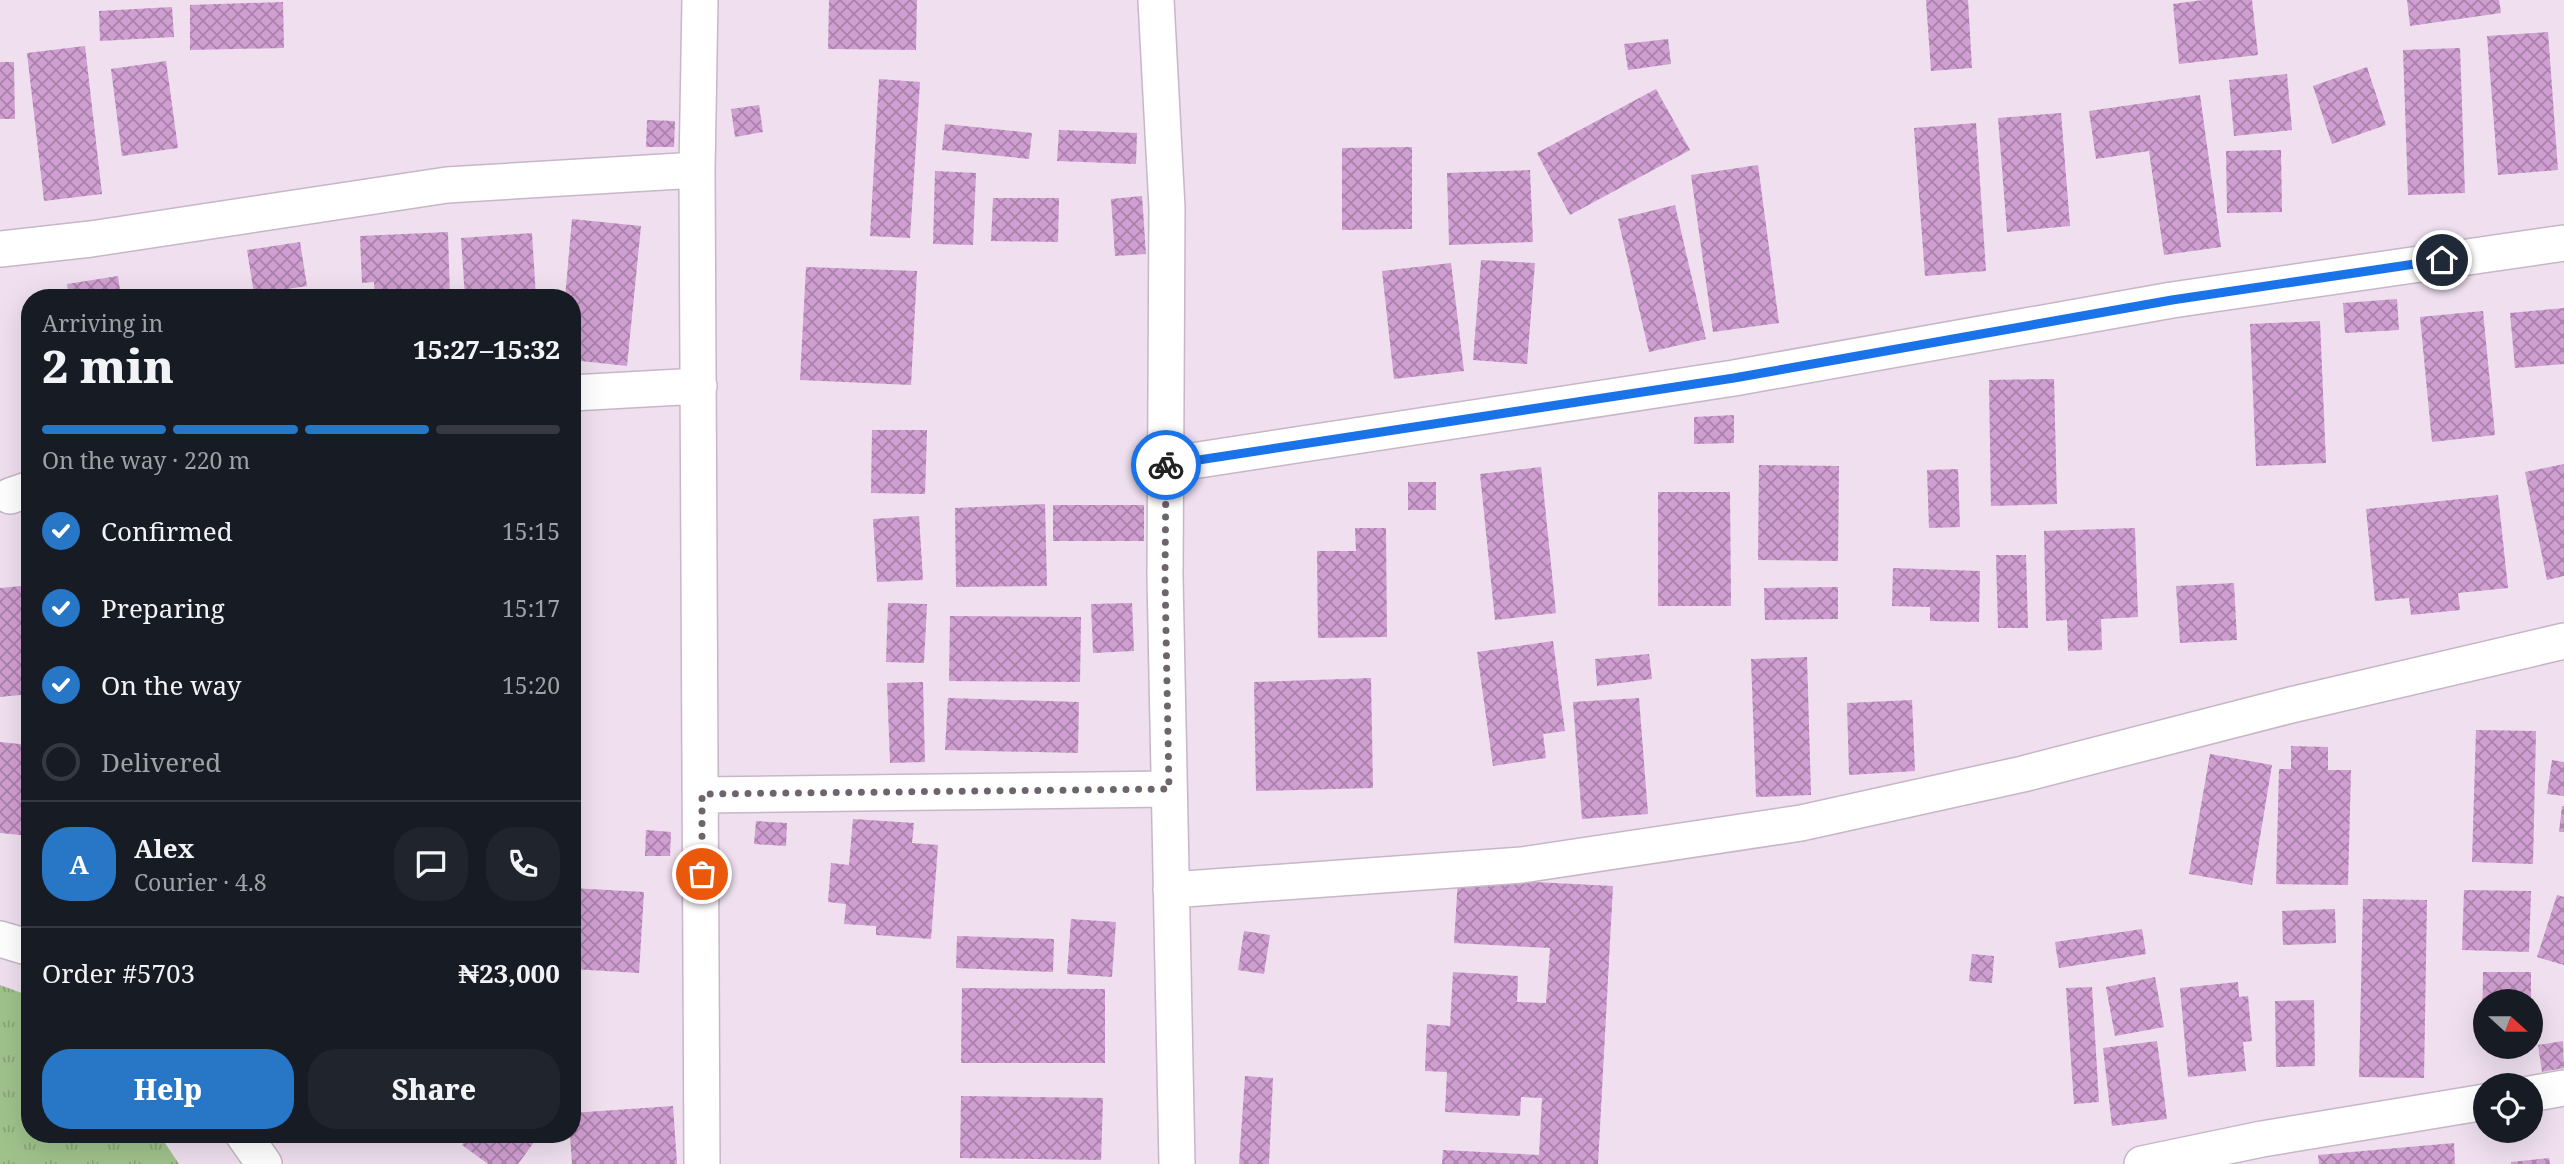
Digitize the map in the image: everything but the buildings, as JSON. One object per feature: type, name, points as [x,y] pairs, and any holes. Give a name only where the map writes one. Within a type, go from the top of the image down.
[{"type":"street","points":[[700,0],[697,170],[702,1164]]},
{"type":"street","points":[[1156,0],[1167,208],[1165,578],[1177,1164]]},
{"type":"street","points":[[0,249],[91,239],[447,185],[697,170]]},
{"type":"street","points":[[1166,465],[1734,378],[2172,300],[2564,243]]},
{"type":"street","points":[[581,393],[699,386]]},
{"type":"street","points":[[1171,890],[1522,865],[1801,823],[2023,774],[2304,702],[2564,641]]},
{"type":"street","points":[[702,794],[1169,789]]},
{"type":"street","points":[[0,939],[21,945]]},
{"type":"street","points":[[2543,1092],[2564,1088]]},
{"type":"street","points":[[2141,1164],[2263,1151],[2473,1104]]},
{"type":"street","points":[[249,1143],[264,1164]]},
{"type":"green space","points":[[0,985],[21,993],[21,1143],[165,1143],[179,1164],[0,1164]]},
{"type":"way so far","points":[[702,874],[702,794],[1169,789],[1166,465]]},
{"type":"route","points":[[1166,465],[1734,378],[2172,300],[2442,260]]}]
